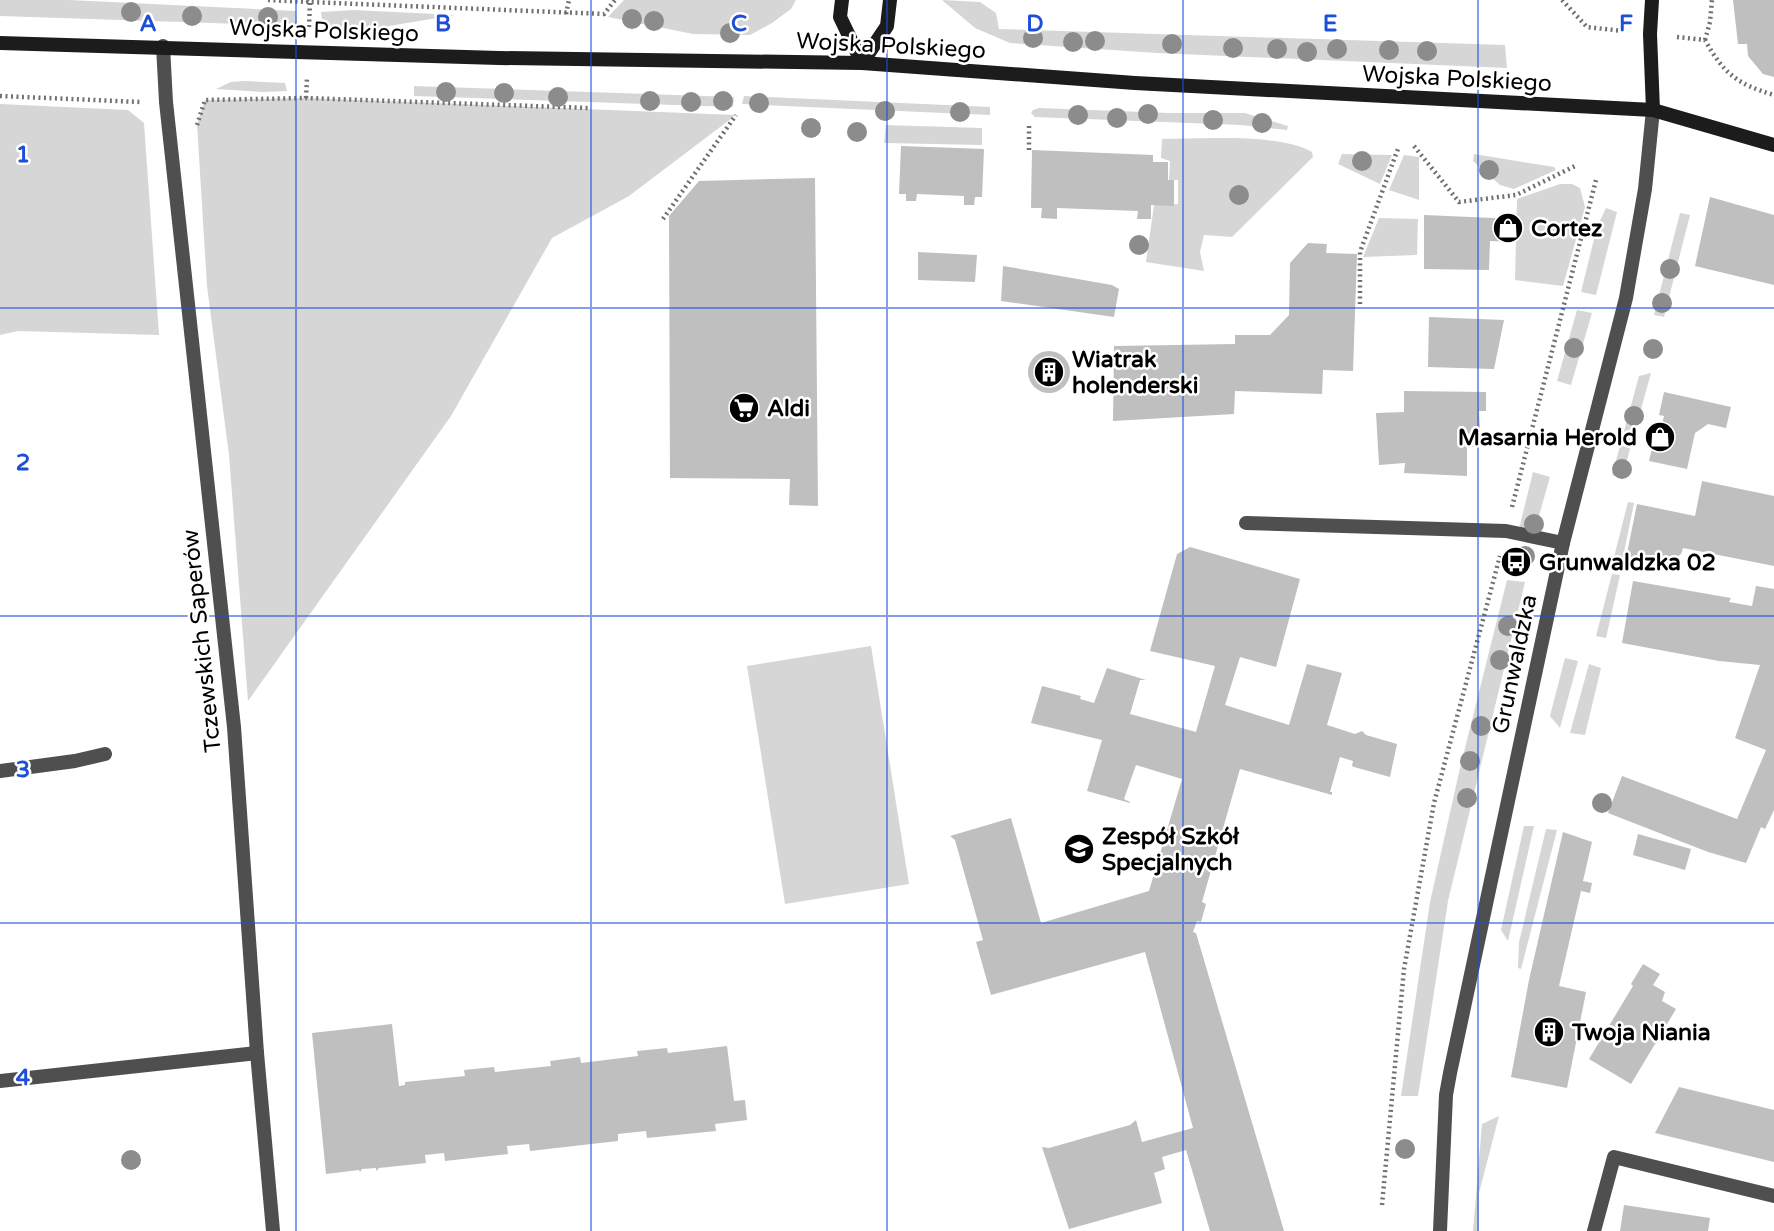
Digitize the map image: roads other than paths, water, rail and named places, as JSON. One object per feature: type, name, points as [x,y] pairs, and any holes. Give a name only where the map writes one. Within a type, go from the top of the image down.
[{"type":"street","points":[[842,0],[840,17],[862,63]]},
{"type":"street","points":[[862,63],[887,26],[890,0]]},
{"type":"street","points":[[1652,0],[1650,34],[1653,110]]},
{"type":"street","name":"Wojska Polskiego","points":[[0,43],[510,59],[862,63],[1148,84],[1653,110],[1774,145]]},
{"type":"street","name":"Tczewskich Saperów","points":[[163,47],[169,129],[234,727],[257,1053],[273,1231]]},
{"type":"street","name":"Grunwaldzka","points":[[1440,1231],[1446,1095],[1563,543],[1626,298],[1645,189],[1653,110]]},
{"type":"street","points":[[1246,523],[1506,531],[1563,543]]},
{"type":"street","points":[[0,771],[75,761],[105,754]]},
{"type":"street","points":[[0,1081],[257,1053]]},
{"type":"street","points":[[1594,1231],[1614,1157],[1774,1196]]},
{"type":"place","name":"Cortez","points":[[1508,228]]},
{"type":"place","name":"Wiatrak holenderski","points":[[1049,372]]},
{"type":"place","name":"Aldi","points":[[744,408]]},
{"type":"place","name":"Masarnia Herold","points":[[1660,437]]},
{"type":"place","name":"Grunwaldzka 02","points":[[1516,562]]},
{"type":"place","name":"Zespół Szkół Specjalnych","points":[[1079,849]]},
{"type":"place","name":"Twoja Niania","points":[[1549,1032]]}]
